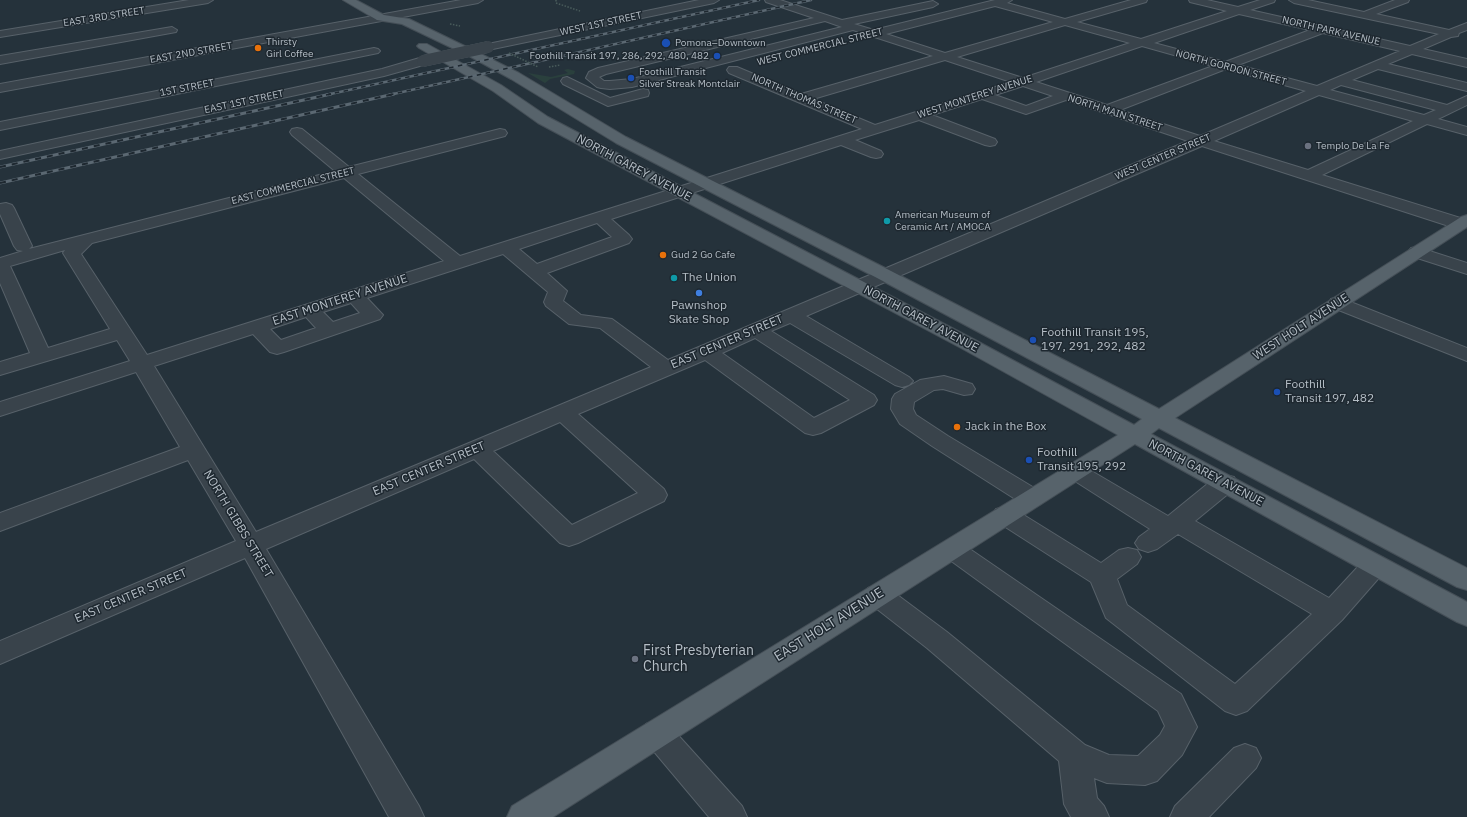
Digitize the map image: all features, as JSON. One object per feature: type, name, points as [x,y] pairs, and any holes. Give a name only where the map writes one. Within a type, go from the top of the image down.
[{"type":"main road","points":[[348,0],[381,18]]},
{"type":"main road","name":"NORTH GAREY AVENUE","points":[[1467,580],[1160,418],[621,140],[515,76],[405,21],[381,18],[382,24],[497,88],[543,120],[859,286],[1467,615]]},
{"type":"main road","name":"WEST HOLT AVENUE","points":[[1135,434],[1464,222]]},
{"type":"main road","name":"EAST HOLT AVENUE","points":[[524,817],[1135,434]]},
{"type":"street","points":[[0,60],[177,34],[132,0]]},
{"type":"street","name":"EAST 3RD STREET","points":[[0,34],[208,0]]},
{"type":"street","name":"EAST 2ND STREET","points":[[0,88],[478,0]]},
{"type":"street","name":"WEST 1ST STREET","points":[[488,47],[714,0]]},
{"type":"street","name":"NORTH MAIN STREET","points":[[770,0],[1308,176],[1464,222]]},
{"type":"street","name":"WEST COMMERCIAL STREET","points":[[719,74],[1007,0]]},
{"type":"street","points":[[801,98],[1142,0]]},
{"type":"street","name":"NORTH PARK AVENUE","points":[[1194,0],[1467,63]]},
{"type":"street","name":"WEST MONTEREY AVENUE","points":[[680,192],[1141,44],[1270,0]]},
{"type":"street","points":[[1294,0],[1467,37]]},
{"type":"street","points":[[1365,15],[1404,0]]},
{"type":"street","points":[[842,23],[945,3],[968,10]]},
{"type":"street","name":"NORTH GORDON STREET","points":[[995,3],[1225,67],[1467,131]]},
{"type":"street","points":[[826,18],[602,71],[593,75],[592,78],[601,84],[610,85],[632,82],[854,27]]},
{"type":"street","name":"WEST CENTER STREET","points":[[859,286],[1467,26]]},
{"type":"street","points":[[332,27],[349,36]]},
{"type":"street","points":[[1107,110],[1323,29]]},
{"type":"street","points":[[362,44],[392,61]]},
{"type":"street","name":"EAST 1ST STREET","points":[[3,150],[384,72],[392,61],[424,61],[488,47]]},
{"type":"street","name":"1ST STREET","points":[[0,126],[374,51]]},
{"type":"street","points":[[1376,65],[1467,87]]},
{"type":"street","name":"NORTH THOMAS STREET","points":[[733,70],[874,129]]},
{"type":"street","points":[[567,81],[608,102],[652,91]]},
{"type":"street","points":[[1339,81],[1449,109]]},
{"type":"street","points":[[982,95],[1026,110],[1066,96]]},
{"type":"street","points":[[1308,176],[1467,100]]},
{"type":"street","points":[[919,115],[990,142]]},
{"type":"street","points":[[297,132],[456,262]]},
{"type":"street","name":"EAST COMMERCIAL STREET","points":[[0,263],[86,239],[500,133]]},
{"type":"street","points":[[842,140],[876,154]]},
{"type":"street","name":"EAST MONTEREY AVENUE","points":[[0,409],[456,262],[680,192]]},
{"type":"street","points":[[0,209],[6,208],[23,246]]},
{"type":"street","points":[[535,271],[623,239],[600,217]]},
{"type":"street","name":"NORTH GIBBS STREET","points":[[86,239],[72,253],[142,364],[251,545],[408,817]]},
{"type":"street","points":[[0,252],[23,246],[39,244],[58,247]]},
{"type":"street","points":[[506,247],[558,291],[553,302],[576,320],[605,323],[666,368]]},
{"type":"street","points":[[1418,252],[1467,270]]},
{"type":"street","points":[[0,263],[42,356]]},
{"type":"street","name":"EAST CENTER STREET","points":[[0,653],[859,286]]},
{"type":"street","points":[[257,327],[277,348],[373,315],[354,295]]},
{"type":"street","points":[[1338,303],[1467,355]]},
{"type":"street","points":[[310,310],[329,330]]},
{"type":"street","points":[[790,315],[902,381]]},
{"type":"street","points":[[706,351],[813,428],[866,400],[756,330]]},
{"type":"street","points":[[0,369],[122,332]]},
{"type":"street","points":[[964,389],[944,382],[928,385],[903,399],[902,409],[908,419],[940,441],[1032,498]]},
{"type":"street","points":[[477,449],[569,537],[655,495],[562,412]]},
{"type":"street","points":[[0,522],[194,450]]},
{"type":"street","points":[[1075,471],[1332,613]]},
{"type":"street","points":[[1102,576],[1173,525],[1225,483]]},
{"type":"street","points":[[1005,515],[1102,576],[1116,611],[1236,702],[1332,613],[1376,565]]},
{"type":"street","points":[[878,594],[937,640],[1074,755],[1107,769],[1145,771],[1171,745],[1180,727],[1170,704],[952,549]]},
{"type":"street","points":[[657,733],[730,817]]},
{"type":"street","points":[[1074,755],[1081,804],[1092,817]]},
{"type":"street","points":[[1187,817],[1245,758]]},
{"type":"path","points":[[509,53],[538,67]]},
{"type":"path","points":[[549,67],[562,64]]},
{"type":"green space","points":[[568,69],[575,71],[574,74],[550,79],[545,83],[528,73],[551,77],[568,73],[564,70]]},
{"type":"railway","points":[[326,95],[759,0]]},
{"type":"railway","points":[[389,95],[811,0]]},
{"type":"railway","points":[[0,167],[331,94]]},
{"type":"railway","points":[[0,183],[394,94]]},
{"type":"place","name":"Pomona–Downtown","points":[[666,43]]},
{"type":"place","name":"Thirsty Girl Coffee","points":[[258,48]]},
{"type":"place","name":"Foothill Transit 197, 286, 292, 480, 482","points":[[717,56]]},
{"type":"place","name":"Foothill Transit Silver Streak Montclair","points":[[631,78]]},
{"type":"place","name":"Templo De La Fe","points":[[1308,146]]},
{"type":"place","name":"American Museum of Ceramic Art / AMOCA","points":[[887,221]]},
{"type":"place","name":"Gud 2 Go Cafe","points":[[663,255]]},
{"type":"place","name":"The Union","points":[[674,278]]},
{"type":"place","name":"Pawnshop Skate Shop","points":[[699,293]]},
{"type":"place","name":"Foothill Transit 195, 197, 291, 292, 482","points":[[1033,340]]},
{"type":"place","name":"Foothill Transit 197, 482","points":[[1277,392]]},
{"type":"place","name":"Jack in the Box","points":[[957,427]]},
{"type":"place","name":"Foothill Transit 195, 292","points":[[1029,460]]},
{"type":"place","name":"First Presbyterian Church","points":[[635,659]]}]
